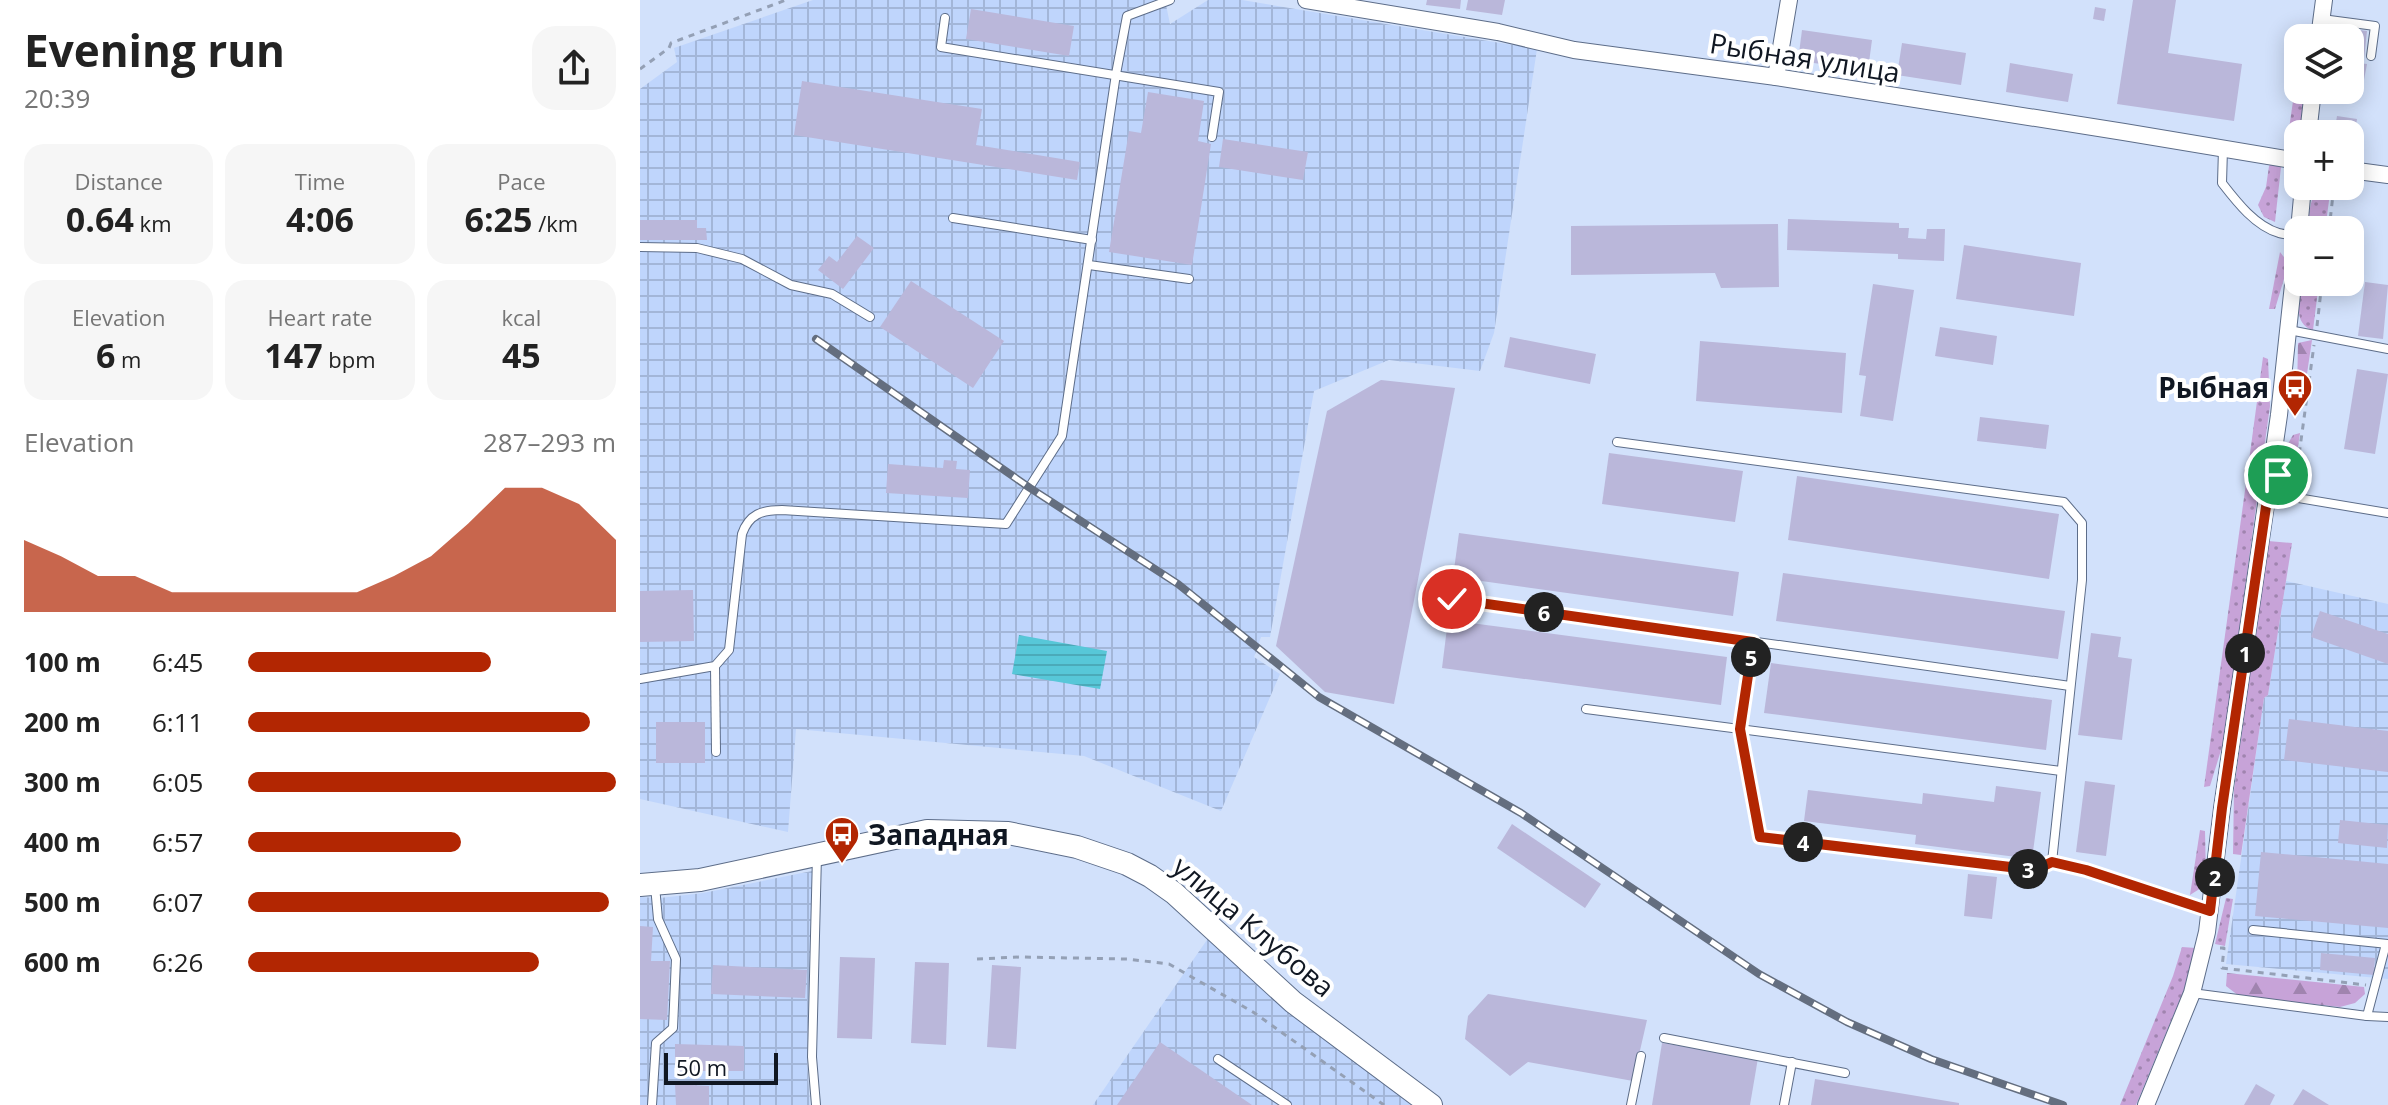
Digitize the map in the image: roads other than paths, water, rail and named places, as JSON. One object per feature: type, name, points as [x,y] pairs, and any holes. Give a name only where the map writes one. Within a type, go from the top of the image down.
[{"type":"main road","name":"улица Клубова","points":[[647,885],[715,877],[927,831],[1008,833],[1054,841],[1127,864],[1150,876],[1183,900],[1293,1002],[1431,1105]]},
{"type":"street","name":"Рыбная улица","points":[[1306,0],[1498,32],[1574,50],[1776,77],[2284,159]]},
{"type":"street","points":[[1776,77],[1789,0]]},
{"type":"street","points":[[2321,24],[2324,0]]},
{"type":"street","points":[[2364,172],[2388,175]]},
{"type":"street","points":[[2146,1105],[2192,993],[2210,911],[2292,296]]},
{"type":"lane","points":[[640,679],[715,666],[729,650],[742,534],[746,523],[755,515],[767,510],[782,510],[1006,524],[1062,436],[1127,16],[1170,0]]},
{"type":"lane","points":[[945,18],[941,47],[1219,92],[1212,137]]},
{"type":"lane","points":[[2322,19],[2375,26],[2371,56]]},
{"type":"lane","points":[[2223,149],[2222,183],[2255,219],[2284,233]]},
{"type":"lane","points":[[953,218],[1092,240]]},
{"type":"lane","points":[[640,247],[697,248],[742,259],[791,285],[832,294],[870,317]]},
{"type":"lane","points":[[1089,265],[1189,279]]},
{"type":"lane","points":[[2289,330],[2388,349]]},
{"type":"lane","points":[[1617,442],[2064,502],[2082,523],[2082,580],[2052,862]]},
{"type":"lane","points":[[2268,493],[2388,513]]},
{"type":"lane","points":[[1452,599],[2070,686]]},
{"type":"lane","points":[[1753,642],[1740,729],[1760,837],[2035,870],[2052,862],[2086,870],[2210,911]]},
{"type":"lane","points":[[715,666],[716,752]]},
{"type":"lane","points":[[1586,709],[2061,771]]},
{"type":"lane","points":[[816,1105],[812,1057],[817,854]]},
{"type":"lane","points":[[647,885],[676,959],[673,1028],[656,1043],[652,1105]]},
{"type":"lane","points":[[2253,930],[2387,944],[2367,1016]]},
{"type":"lane","points":[[2192,993],[2388,1017]]},
{"type":"lane","points":[[1664,1038],[1845,1073]]},
{"type":"lane","points":[[1631,1105],[1641,1056]]},
{"type":"lane","points":[[1218,1059],[1287,1105]]},
{"type":"lane","points":[[1784,1105],[1792,1062]]},
{"type":"railway","points":[[816,339],[1030,488],[1178,584],[1319,697],[1521,813],[1759,974],[1847,1022],[1931,1059],[2063,1105]]},
{"type":"place","name":"Рыбная","points":[[2295,418]]},
{"type":"place","name":"Западная","points":[[842,865]]}]
